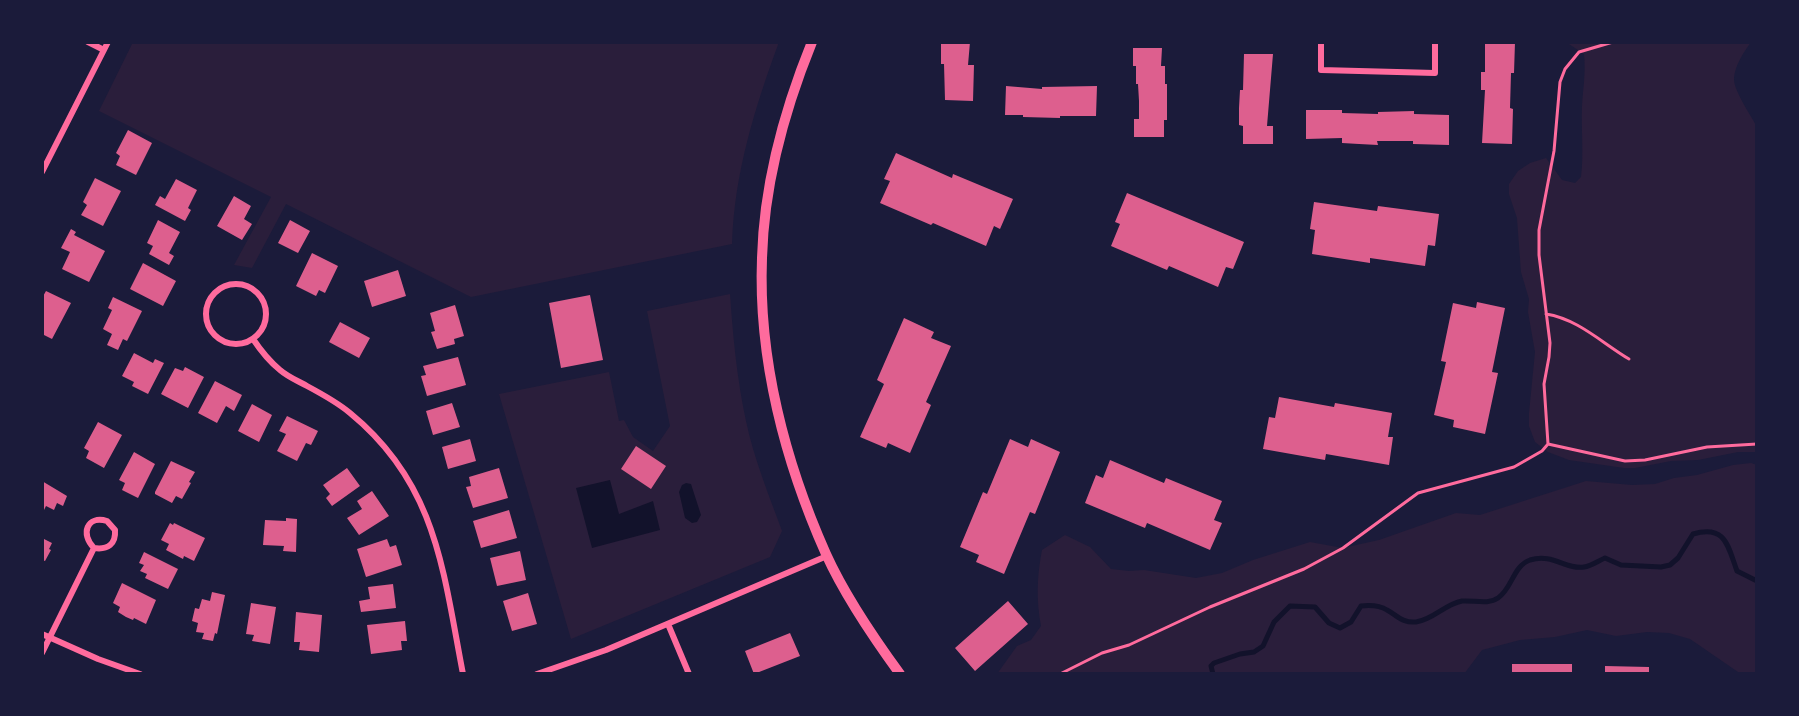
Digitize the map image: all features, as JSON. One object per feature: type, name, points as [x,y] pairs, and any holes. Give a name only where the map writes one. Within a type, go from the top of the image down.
[{"type":"street","points":[[88,42],[104,50]]},
{"type":"street","points":[[42,172],[108,42]]},
{"type":"street","points":[[812,42],[788,107],[775,156],[766,205],[762,258],[764,329],[781,424],[802,492],[827,556],[857,610],[900,674]]},
{"type":"street","points":[[1321,42],[1321,70],[1435,73],[1436,42]]},
{"type":"street","points":[[234,284],[247,285],[258,292],[263,300],[266,320],[261,332],[253,339],[241,344],[225,342],[214,335],[209,327],[206,315],[207,305],[212,295],[222,287],[234,284]]},
{"type":"street","points":[[253,339],[263,354],[281,372],[324,394],[366,427],[399,465],[422,504],[438,548],[463,674]]},
{"type":"street","points":[[95,521],[107,521],[115,530],[114,541],[110,546],[102,549],[94,548],[86,537],[89,525],[95,521]]},
{"type":"street","points":[[42,653],[94,548]]},
{"type":"street","points":[[537,674],[578,661],[827,556]]},
{"type":"street","points":[[668,624],[689,674]]},
{"type":"street","points":[[42,634],[98,659],[140,674]]},
{"type":"path","points":[[1548,444],[1544,384],[1549,357],[1539,255],[1539,230],[1554,151],[1560,82],[1565,69],[1579,52],[1612,42]]},
{"type":"path","points":[[1546,314],[1556,315],[1579,325],[1629,359]]},
{"type":"path","points":[[1548,444],[1625,461],[1645,460],[1707,447],[1757,444]]},
{"type":"path","points":[[1060,674],[1102,653],[1129,645],[1210,607],[1304,569],[1343,548],[1418,493],[1514,466],[1536,455],[1548,444]]},
{"type":"shaded area","points":[[133,42],[779,42],[762,91],[741,166],[732,244],[471,297],[286,204],[252,268],[234,265],[271,197],[99,111]]},
{"type":"shaded area","points":[[1566,42],[1751,42],[1738,64],[1734,83],[1757,127],[1757,452],[1738,452],[1698,460],[1671,461],[1624,468],[1569,460],[1548,452],[1535,442],[1529,426],[1529,413],[1535,352],[1528,312],[1529,299],[1521,272],[1517,218],[1509,194],[1509,184],[1518,171],[1530,163],[1546,158],[1562,180],[1575,183],[1581,177],[1584,54]]},
{"type":"shaded area","points":[[730,294],[740,389],[749,435],[782,531],[770,557],[571,639],[499,394],[609,372],[619,421],[624,420],[633,437],[653,451],[670,426],[647,311]]},
{"type":"shaded area","points":[[1751,463],[1757,465],[1757,674],[1741,674],[1690,639],[1669,633],[1647,632],[1616,636],[1587,630],[1555,637],[1520,640],[1482,650],[1464,674],[997,674],[1017,646],[1031,640],[1041,626],[1038,588],[1042,550],[1065,535],[1090,547],[1111,569],[1144,570],[1196,578],[1222,573],[1253,560],[1310,542],[1343,548],[1379,540],[1456,513],[1480,515],[1586,481],[1632,485],[1655,484],[1733,465]]},
{"type":"shaded area","points":[[610,480],[619,514],[653,501],[660,530],[592,548],[576,488]]},
{"type":"shaded area","points":[[691,484],[701,515],[697,522],[692,523],[685,518],[679,492],[682,485]]},
{"type":"building","points":[[941,42],[970,42],[968,65],[974,65],[973,101],[945,100]]},
{"type":"building","points":[[1485,42],[1515,42],[1514,73],[1511,73],[1512,144],[1482,143],[1485,90],[1481,90],[1481,72],[1485,72]]},
{"type":"building","points":[[1133,48],[1162,48],[1161,66],[1165,66],[1165,84],[1167,84],[1167,120],[1164,120],[1164,137],[1134,137],[1134,119],[1139,119],[1139,101],[1136,66],[1133,66]]},
{"type":"building","points":[[1244,54],[1273,54],[1267,126],[1273,126],[1273,144],[1243,144],[1243,126],[1239,125],[1239,108],[1240,90],[1243,90]]},
{"type":"building","points":[[1006,86],[1042,89],[1042,87],[1097,86],[1096,116],[1060,116],[1060,118],[1005,115]]},
{"type":"building","points":[[1306,110],[1342,110],[1342,113],[1378,114],[1378,112],[1414,111],[1414,114],[1449,115],[1449,145],[1413,144],[1413,141],[1377,141],[1378,145],[1342,143],[1342,138],[1306,139]]},
{"type":"building","points":[[128,130],[152,143],[136,175],[116,165],[120,156],[116,153]]},
{"type":"building","points":[[896,153],[952,178],[953,174],[1013,199],[1000,229],[994,226],[986,246],[880,203],[890,181],[884,179]]},
{"type":"building","points":[[95,178],[121,191],[103,226],[81,215],[87,205],[83,202]]},
{"type":"building","points":[[176,179],[197,190],[188,208],[191,210],[185,221],[155,205],[160,196],[165,199]]},
{"type":"building","points":[[1127,193],[1244,242],[1233,269],[1226,267],[1218,287],[1169,266],[1167,270],[1111,246],[1120,224],[1115,222]]},
{"type":"building","points":[[234,196],[251,206],[244,219],[252,224],[242,240],[217,226]]},
{"type":"building","points":[[1314,202],[1377,211],[1378,206],[1439,214],[1435,246],[1428,245],[1425,266],[1370,258],[1370,263],[1312,254],[1315,230],[1310,229]]},
{"type":"building","points":[[158,220],[180,232],[169,253],[174,256],[169,265],[149,254],[153,246],[147,243]]},
{"type":"building","points":[[290,220],[310,231],[298,253],[278,243]]},
{"type":"building","points":[[71,229],[76,232],[74,235],[105,251],[89,282],[62,269],[70,252],[61,248]]},
{"type":"building","points":[[312,253],[338,266],[325,293],[319,290],[316,296],[296,286]]},
{"type":"building","points":[[143,263],[176,281],[163,306],[130,289]]},
{"type":"building","points":[[398,270],[406,296],[372,307],[364,281]]},
{"type":"building","points":[[46,291],[71,303],[52,339],[42,334],[42,298]]},
{"type":"building","points":[[590,295],[603,360],[561,368],[549,303]]},
{"type":"building","points":[[113,297],[142,311],[127,341],[123,339],[118,350],[107,345],[112,334],[103,329],[112,310],[108,308]]},
{"type":"building","points":[[1477,302],[1505,308],[1492,372],[1498,373],[1485,434],[1453,427],[1454,420],[1434,415],[1446,362],[1441,361],[1453,303],[1476,308]]},
{"type":"building","points":[[455,305],[464,336],[454,339],[455,344],[437,349],[431,332],[435,331],[430,313]]},
{"type":"building","points":[[904,318],[934,332],[931,338],[951,346],[926,402],[931,405],[910,453],[888,443],[886,448],[860,437],[884,384],[877,380]]},
{"type":"building","points":[[340,322],[370,338],[359,358],[329,342]]},
{"type":"building","points":[[134,353],[153,363],[155,359],[164,363],[148,394],[132,386],[134,382],[122,376]]},
{"type":"building","points":[[458,357],[466,385],[427,396],[421,376],[426,375],[423,366]]},
{"type":"building","points":[[185,367],[204,377],[188,408],[161,394],[175,368],[183,371]]},
{"type":"building","points":[[215,381],[242,395],[234,411],[226,406],[217,423],[198,413]]},
{"type":"building","points":[[1279,397],[1334,407],[1335,403],[1392,413],[1388,437],[1393,437],[1389,465],[1326,454],[1325,460],[1263,449],[1269,417],[1275,418]]},
{"type":"building","points":[[452,403],[460,427],[433,435],[426,411]]},
{"type":"building","points":[[252,404],[272,415],[259,442],[238,431]]},
{"type":"building","points":[[287,416],[318,431],[311,445],[306,443],[297,461],[277,451],[286,434],[279,431]]},
{"type":"building","points":[[98,422],[122,435],[104,468],[86,458],[89,451],[84,448]]},
{"type":"building","points":[[470,439],[476,461],[448,469],[442,447]]},
{"type":"building","points":[[1010,439],[1028,447],[1031,439],[1060,452],[1035,514],[1030,512],[1004,574],[976,562],[979,555],[960,547],[983,492],[987,494]]},
{"type":"building","points":[[636,446],[666,466],[651,489],[621,469]]},
{"type":"building","points":[[134,452],[155,464],[138,498],[122,490],[125,483],[119,480]]},
{"type":"building","points":[[1110,460],[1164,483],[1166,478],[1222,501],[1214,520],[1222,523],[1210,550],[1147,523],[1145,528],[1085,503],[1096,475],[1103,478]]},
{"type":"building","points":[[171,461],[195,472],[182,499],[176,496],[172,503],[155,494]]},
{"type":"building","points":[[347,468],[360,486],[332,506],[326,498],[330,494],[323,485]]},
{"type":"building","points":[[499,468],[508,498],[473,508],[466,487],[471,486],[469,477]]},
{"type":"building","points":[[42,481],[67,496],[63,506],[57,503],[54,510],[46,506],[42,510]]},
{"type":"building","points":[[372,491],[389,516],[359,535],[347,518],[362,509],[357,501]]},
{"type":"building","points":[[509,510],[517,538],[481,548],[473,521]]},
{"type":"building","points":[[286,518],[297,519],[296,552],[283,551],[284,546],[263,545],[265,520],[286,521]]},
{"type":"building","points":[[170,523],[205,538],[194,561],[184,556],[183,559],[166,550],[169,544],[161,540]]},
{"type":"building","points":[[42,538],[52,543],[45,561],[42,560]]},
{"type":"building","points":[[387,539],[390,547],[396,545],[402,565],[366,577],[357,549]]},
{"type":"building","points":[[520,551],[526,580],[497,586],[490,558]]},
{"type":"building","points":[[144,552],[178,569],[168,589],[145,578],[147,574],[140,571],[144,565],[139,563]]},
{"type":"building","points":[[122,583],[156,600],[146,624],[118,612],[120,607],[113,603]]},
{"type":"building","points":[[393,584],[396,608],[361,612],[359,601],[370,599],[368,587]]},
{"type":"building","points":[[212,592],[225,595],[217,634],[215,633],[213,641],[202,639],[204,633],[196,632],[198,623],[192,621],[195,608],[199,609],[202,599],[210,601]]},
{"type":"building","points":[[528,593],[537,624],[512,631],[503,601]]},
{"type":"building","points":[[1008,601],[1028,624],[975,671],[955,648]]},
{"type":"building","points":[[251,603],[276,607],[270,644],[252,641],[254,635],[246,634]]},
{"type":"building","points":[[296,612],[322,615],[319,652],[299,650],[300,642],[294,642]]},
{"type":"building","points":[[405,621],[407,641],[401,641],[402,650],[371,654],[367,625]]},
{"type":"building","points":[[790,633],[800,656],[754,674],[745,651]]},
{"type":"building","points":[[1512,664],[1572,664],[1572,674],[1512,674]]},
{"type":"building","points":[[1605,666],[1649,667],[1649,674],[1605,674]]},
{"type":"waterway","points":[[1213,674],[1211,666],[1214,663],[1254,652],[1263,646],[1274,622],[1290,606],[1315,607],[1329,623],[1340,628],[1351,622],[1361,606],[1381,607],[1404,620],[1422,621],[1462,601],[1485,602],[1498,598],[1507,589],[1520,567],[1538,558],[1577,567],[1589,566],[1605,558],[1621,565],[1661,567],[1670,565],[1678,558],[1693,534],[1713,532],[1719,535],[1728,546],[1737,571],[1757,581]]}]
